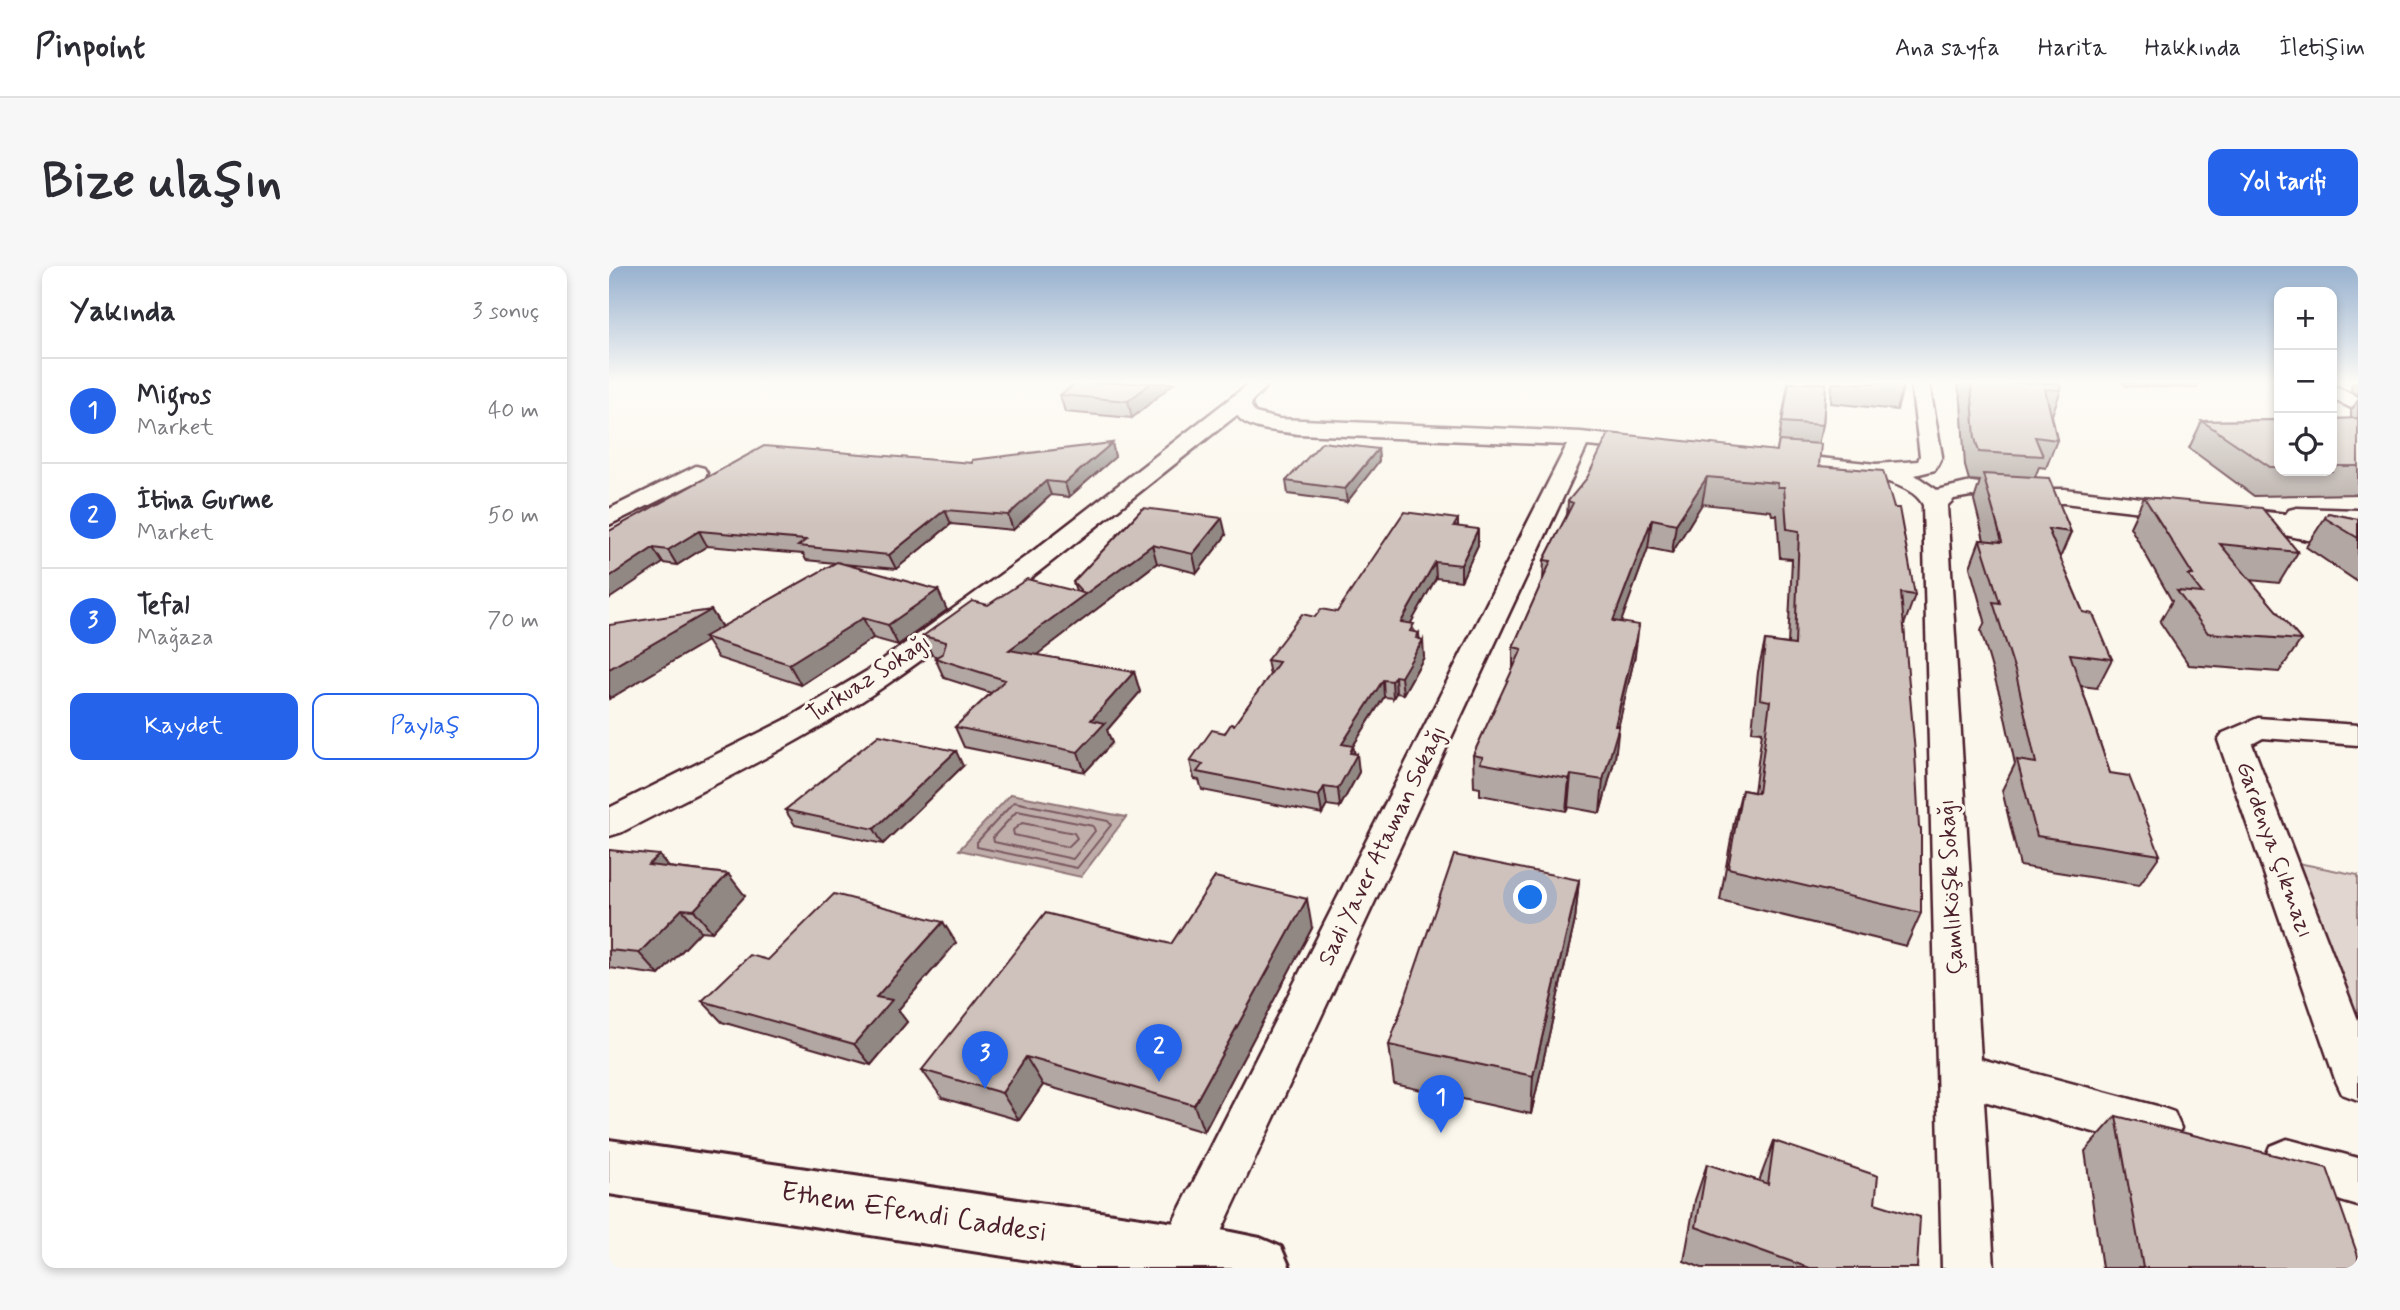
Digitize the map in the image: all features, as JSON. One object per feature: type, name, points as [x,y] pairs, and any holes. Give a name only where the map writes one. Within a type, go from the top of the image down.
[{"type":"main road","points":[[2232,516],[2358,531]]},
{"type":"main road","name":"Ethem Efendi Caddesi","points":[[609,1167],[1184,1254],[1260,1268]]},
{"type":"street","name":"Turkuaz Sokağı","points":[[609,823],[796,727],[870,682],[1041,557],[1203,430]]},
{"type":"street","points":[[1402,430],[1581,438],[1677,449]]},
{"type":"street","points":[[1759,457],[1868,469],[1923,467],[1931,461],[1927,430]]},
{"type":"street","name":"Sadi Yaver Ataman Sokağı","points":[[1184,1254],[1581,438]]},
{"type":"street","points":[[1930,452],[1942,466],[1965,476],[2031,486],[2064,496]]},
{"type":"street","points":[[1868,469],[1903,479],[1922,488],[1931,496],[1935,505],[1943,495],[1958,489],[2064,496],[2232,516],[2358,544]]},
{"type":"street","points":[[609,518],[696,473]]},
{"type":"street","name":"ÇamlıKöşk Sokağı","points":[[1935,505],[1968,1268]]},
{"type":"street","points":[[2232,516],[2358,517]]},
{"type":"street","name":"Gardenya Çıkmazı","points":[[2358,734],[2258,728],[2234,740],[2358,1079]]},
{"type":"street","points":[[1960,1074],[2199,1139]]},
{"type":"street","points":[[2252,1153],[2358,1182]]},
{"type":"shaded area","points":[[2288,861],[2358,875],[2358,1047]]},
{"type":"water","points":[[1011,794],[1126,817],[1081,877],[959,850]]},
{"type":"building","points":[[1974,430],[2055,430],[2057,440],[2035,437],[2043,456],[1979,452]]},
{"type":"building","points":[[2215,430],[2274,430],[2274,467],[2270,467]]},
{"type":"building","points":[[2337,430],[2358,430],[2358,466],[2337,466]]},
{"type":"building","points":[[1609,433],[1777,451],[1779,441],[1821,444],[1819,466],[1883,471],[1894,508],[1899,508],[1915,595],[1901,593],[1921,828],[1921,913],[1728,868],[1742,790],[1758,793],[1770,701],[1760,699],[1765,641],[1795,645],[1799,531],[1787,529],[1784,487],[1778,487],[1777,483],[1707,477],[1676,524],[1652,519],[1613,621],[1639,625],[1615,726],[1619,726],[1603,780],[1571,775],[1569,779],[1480,763],[1483,757],[1473,755],[1522,649],[1513,647],[1551,561],[1544,560],[1573,503],[1568,501],[1587,478]]},
{"type":"building","points":[[1322,442],[1378,449],[1345,489],[1286,481]]},
{"type":"building","points":[[1112,443],[1065,483],[1046,481],[1008,515],[945,510],[889,555],[798,546],[806,540],[699,531],[668,550],[653,548],[609,577],[609,531],[764,446],[972,463],[972,460]]},
{"type":"building","points":[[1983,474],[2049,478],[2071,532],[2048,529],[2083,612],[2093,614],[2112,659],[2070,654],[2110,773],[2129,776],[2160,855],[2037,836],[2017,760],[2036,763],[2016,674],[1993,602],[2000,603],[1980,540],[2002,542]]},
{"type":"building","points":[[2144,497],[2262,508],[2298,552],[2220,544],[2301,640],[2208,633],[2177,591],[2202,593],[2188,575],[2193,575]]},
{"type":"building","points":[[1143,508],[1222,518],[1193,554],[1152,545],[1009,650],[1134,672],[1091,720],[1105,723],[1078,752],[955,727],[1005,680],[935,658],[943,653],[946,642],[923,636],[972,601],[988,605],[1027,579],[1083,593],[1073,582]]},
{"type":"building","points":[[1404,512],[1458,519],[1454,526],[1478,529],[1461,565],[1435,562],[1401,622],[1414,624],[1410,631],[1419,633],[1416,638],[1423,640],[1401,677],[1395,676],[1392,681],[1383,680],[1342,744],[1353,746],[1350,753],[1357,754],[1338,789],[1324,787],[1319,796],[1197,772],[1203,764],[1190,761],[1212,730],[1225,733],[1231,724],[1234,725],[1279,662],[1267,660],[1302,614],[1315,617],[1321,609],[1337,612]]},
{"type":"building","points":[[2328,513],[2358,519],[2358,538],[2325,518]]},
{"type":"building","points":[[837,562],[938,590],[888,625],[863,618],[789,664],[704,637]]},
{"type":"building","points":[[711,610],[609,669],[609,625]]},
{"type":"building","points":[[879,735],[956,751],[874,829],[785,810]]},
{"type":"building","points":[[609,850],[659,855],[648,865],[728,874],[694,910],[682,909],[639,953],[609,950]]},
{"type":"building","points":[[1454,855],[1579,880],[1533,1076],[1389,1045]]},
{"type":"building","points":[[1215,877],[1307,899],[1194,1105],[1026,1057],[1002,1093],[922,1070],[1045,913],[1171,944]]},
{"type":"building","points":[[834,894],[943,922],[876,997],[892,1000],[854,1044],[702,1001],[750,955],[768,960]]},
{"type":"building","points":[[2116,1116],[2327,1168],[2358,1256],[2358,1268],[2143,1268]]},
{"type":"building","points":[[1774,1141],[1878,1176],[1875,1203],[1920,1217],[1917,1268],[1809,1268],[1696,1227],[1707,1164],[1768,1184]]},
{"type":"place","name":"İtina Gurme","points":[[1159,1082]]},
{"type":"place","name":"Tefal","points":[[985,1089]]},
{"type":"place","name":"Migros","points":[[1441,1133]]}]
